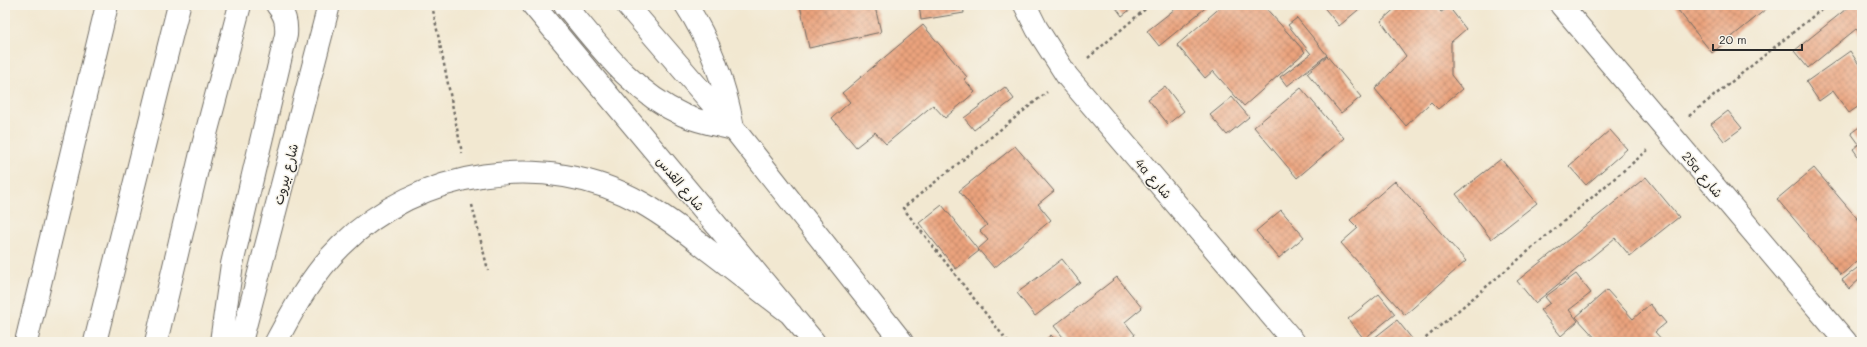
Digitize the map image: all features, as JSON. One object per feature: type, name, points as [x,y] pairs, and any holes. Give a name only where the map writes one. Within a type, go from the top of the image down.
[{"type":"main road","points":[[26,342],[107,5]]},
{"type":"main road","points":[[95,342],[179,5]]},
{"type":"main road","points":[[156,342],[201,153],[240,5]]},
{"type":"main road","points":[[221,342],[232,264],[286,35],[287,24],[284,14],[277,5]]},
{"type":"main road","name":"شارع بيروت","points":[[241,342],[329,5]]},
{"type":"main road","name":"شارع القدس","points":[[533,5],[814,342]]},
{"type":"main road","points":[[565,5],[619,69],[639,87],[660,102],[684,115],[708,123],[734,129]]},
{"type":"main road","points":[[627,5],[734,129],[902,342]]},
{"type":"main road","points":[[686,5],[711,49],[728,98],[734,129]]},
{"type":"main road","name":"4a شارع","points":[[1026,5],[1037,28],[1067,76],[1294,342]]},
{"type":"main road","name":"25a شارع","points":[[1561,5],[1846,342]]},
{"type":"main road","points":[[276,342],[300,298],[320,270],[341,246],[367,223],[396,204],[430,188],[466,178],[512,172],[561,174],[605,186],[641,202],[671,221],[791,314]]},
{"type":"path","points":[[432,5],[462,158]]},
{"type":"path","points":[[1008,342],[903,208],[1067,76],[1150,5]]},
{"type":"path","points":[[1421,342],[1668,133],[1827,5]]},
{"type":"path","points":[[472,204],[488,270]]},
{"type":"building","points":[[800,5],[881,5],[875,7],[881,32],[809,48]]},
{"type":"building","points":[[919,5],[963,5],[964,13],[921,20]]},
{"type":"building","points":[[1114,5],[1136,5],[1122,16]]},
{"type":"building","points":[[1180,5],[1209,5],[1159,46],[1147,31]]},
{"type":"building","points":[[1223,5],[1263,5],[1305,52],[1244,106],[1213,71],[1205,78],[1177,45]]},
{"type":"building","points":[[1322,5],[1364,5],[1339,26]]},
{"type":"building","points":[[1399,5],[1435,5],[1441,12],[1449,7],[1466,29],[1451,42],[1451,75],[1462,89],[1438,109],[1431,102],[1406,126],[1375,89],[1406,56],[1381,21]]},
{"type":"building","points":[[1674,5],[1771,5],[1712,53]]},
{"type":"building","points":[[1851,5],[1862,5],[1862,36],[1856,29],[1808,68],[1794,51]]},
{"type":"building","points":[[1297,18],[1327,55],[1287,86],[1280,77],[1311,54],[1288,25]]},
{"type":"building","points":[[923,25],[967,77],[964,79],[975,92],[945,118],[933,105],[886,144],[875,132],[856,147],[832,118],[850,102],[842,93]]},
{"type":"building","points":[[1850,51],[1862,69],[1862,104],[1849,113],[1833,91],[1819,101],[1806,82]]},
{"type":"building","points":[[1327,56],[1361,97],[1341,113],[1307,73]]},
{"type":"building","points":[[1165,86],[1184,111],[1168,124],[1148,99]]},
{"type":"building","points":[[1005,87],[1014,99],[974,130],[964,118]]},
{"type":"building","points":[[1301,88],[1344,138],[1297,178],[1254,127]]},
{"type":"building","points":[[1232,97],[1249,117],[1227,135],[1210,115]]},
{"type":"building","points":[[1728,111],[1742,128],[1724,141],[1711,124]]},
{"type":"building","points":[[1862,125],[1862,157],[1860,159],[1853,149],[1859,144],[1851,133]]},
{"type":"building","points":[[1610,130],[1627,149],[1586,185],[1569,166]]},
{"type":"building","points":[[1015,146],[1054,191],[1038,204],[1051,220],[994,268],[978,249],[988,240],[980,231],[987,225],[959,191]]},
{"type":"building","points":[[1501,159],[1537,203],[1491,239],[1456,194]]},
{"type":"building","points":[[1814,168],[1862,224],[1862,257],[1841,275],[1777,199]]},
{"type":"building","points":[[1646,177],[1679,217],[1630,256],[1615,238],[1535,303],[1517,281]]},
{"type":"building","points":[[1395,181],[1466,261],[1405,315],[1341,243],[1358,228],[1350,220]]},
{"type":"building","points":[[942,205],[979,251],[956,269],[919,223]]},
{"type":"building","points":[[1281,210],[1304,237],[1279,258],[1256,231]]},
{"type":"building","points":[[1062,259],[1080,282],[1035,316],[1017,293]]},
{"type":"building","points":[[1862,264],[1862,280],[1861,278],[1849,289],[1842,280]]},
{"type":"building","points":[[1576,274],[1591,293],[1569,310],[1578,321],[1561,336],[1540,310],[1550,303],[1545,297]]},
{"type":"building","points":[[1117,277],[1142,308],[1125,322],[1135,335],[1126,342],[1067,342],[1054,326]]},
{"type":"building","points":[[1607,290],[1633,319],[1650,304],[1666,323],[1655,332],[1664,342],[1599,342],[1576,317]]},
{"type":"building","points":[[1379,294],[1395,314],[1364,339],[1348,319]]},
{"type":"building","points":[[1397,320],[1413,340],[1411,342],[1369,342]]},
{"type":"building","points":[[1051,335],[1057,342],[1043,342]]}]
